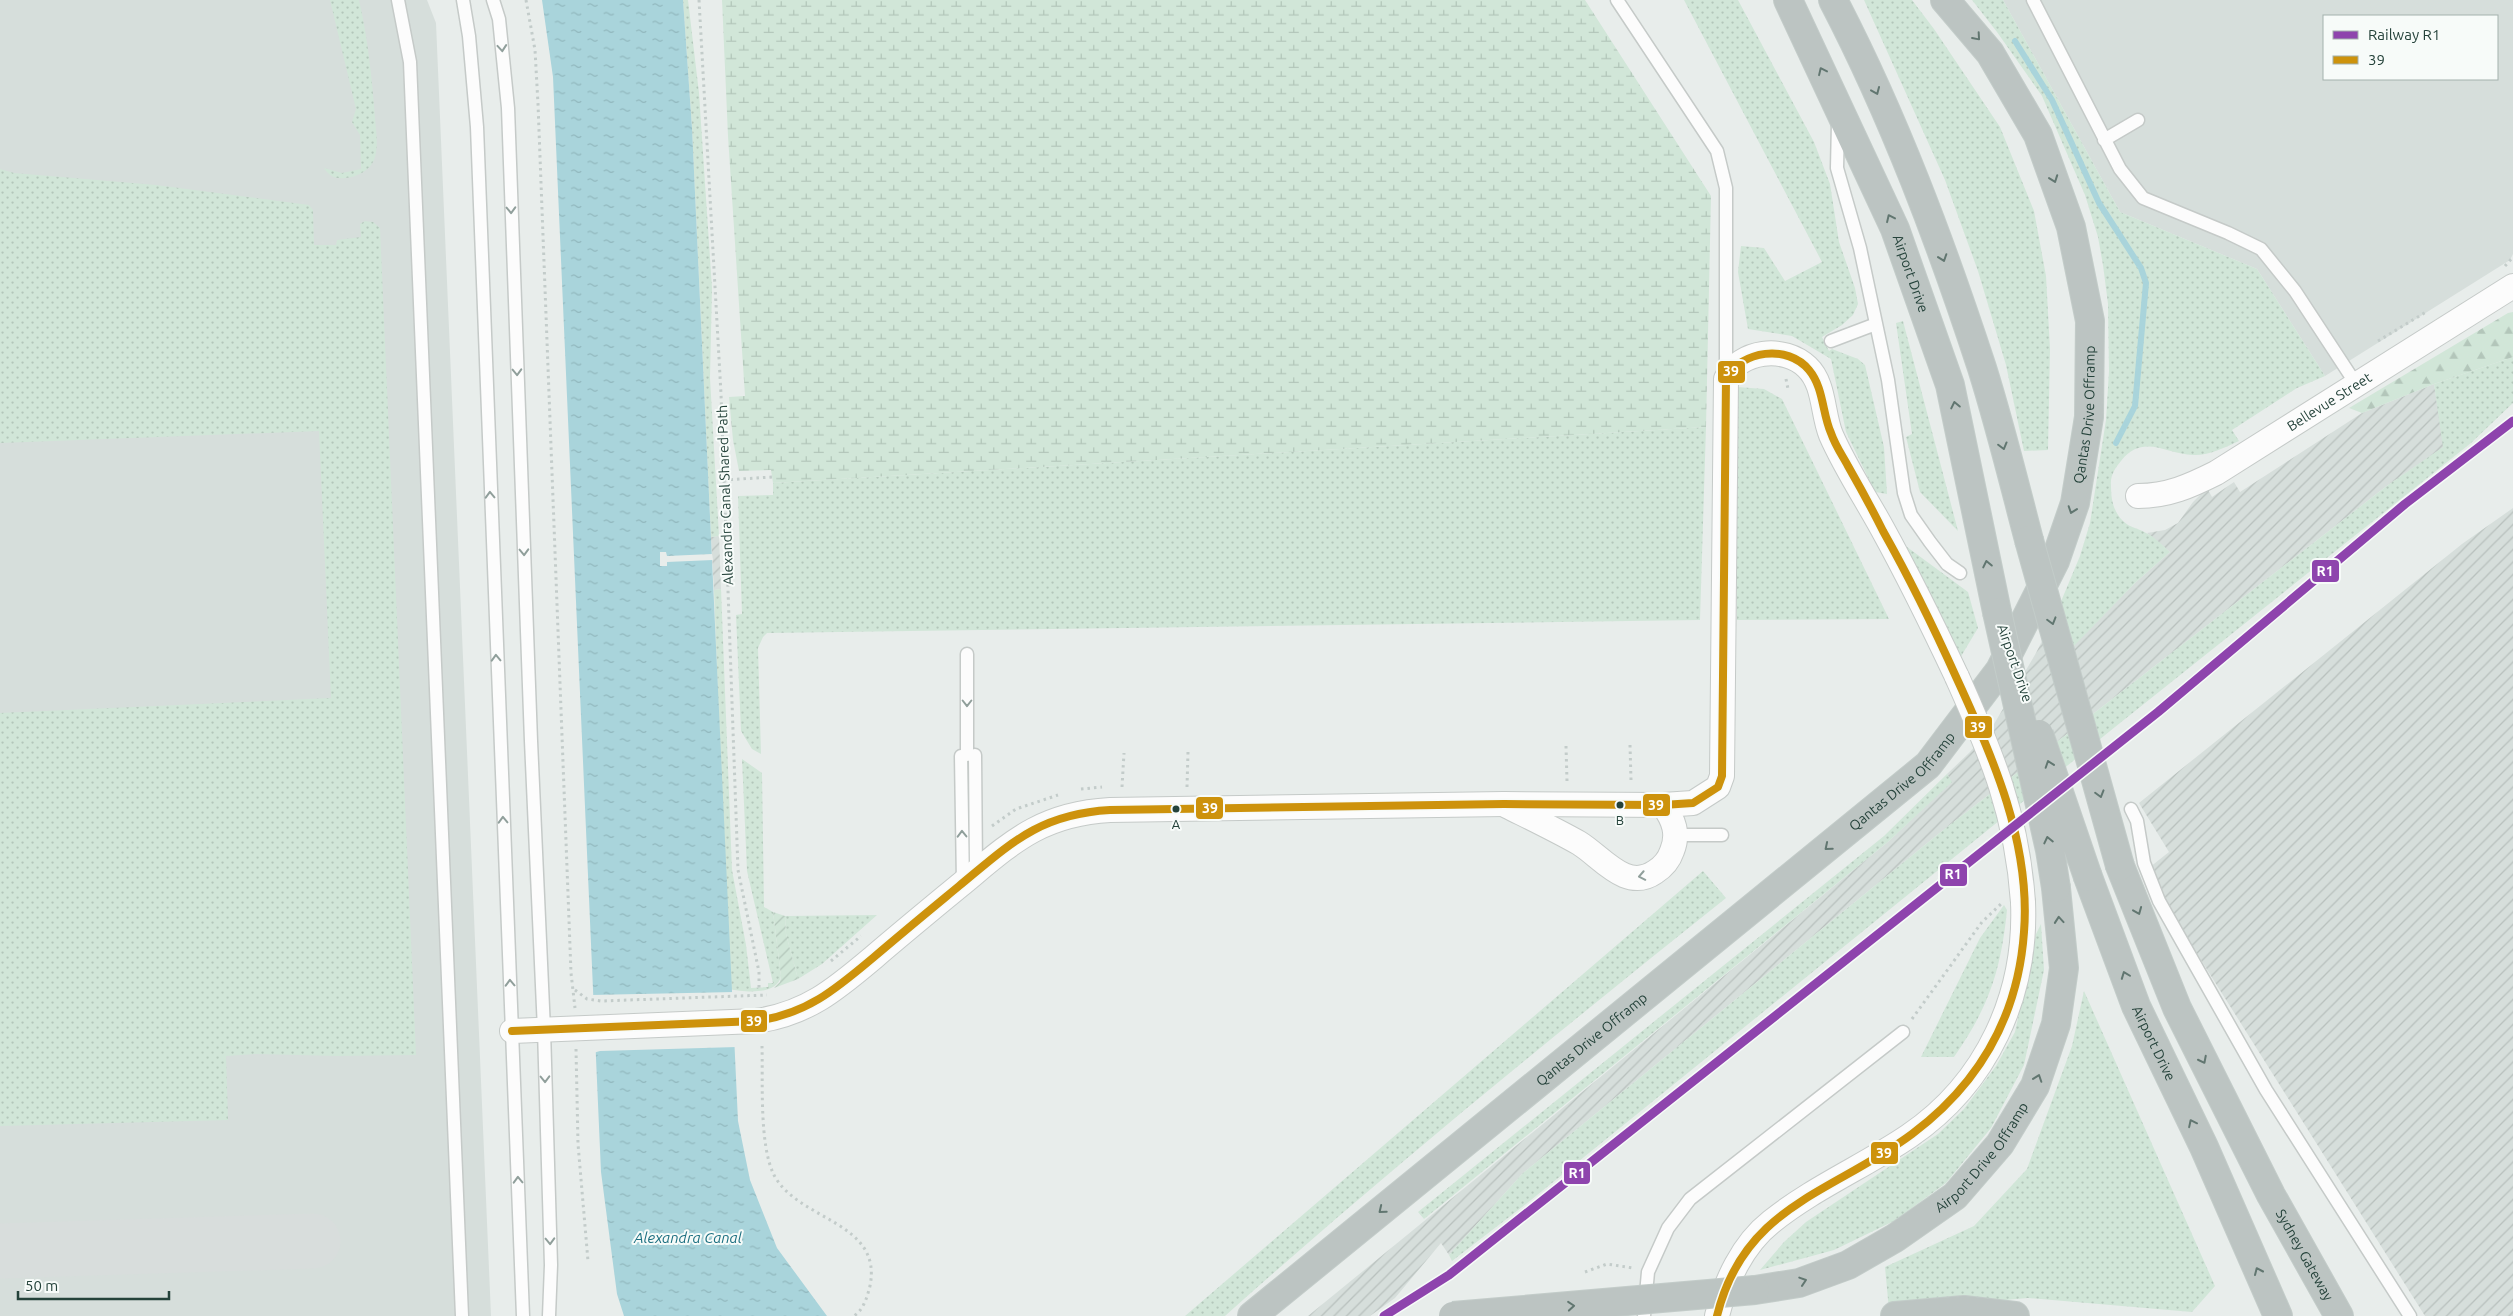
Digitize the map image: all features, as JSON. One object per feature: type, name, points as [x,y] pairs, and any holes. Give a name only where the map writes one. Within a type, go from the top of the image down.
[{"type":"highway","name":"Airport Drive","points":[[1788,0],[1895,229],[1950,385],[1997,612],[2088,877],[2136,1006],[2204,1147],[2278,1316]]},
{"type":"highway","points":[[1833,0],[1857,46],[1922,196],[1982,370],[2120,866],[2177,1008],[2271,1196],[2357,1316]]},
{"type":"highway","name":"Qantas Drive Offramp","points":[[1252,1316],[1928,765],[2000,670],[2055,560],[2075,503],[2089,417],[2090,321],[2071,227],[2038,135],[1990,53],[1945,0]]},
{"type":"highway","name":"Airport Drive Offramp","points":[[1453,1316],[1755,1290],[1799,1283],[1840,1268],[1895,1238],[1954,1196],[2000,1144],[2036,1086],[2056,1024],[2064,968],[2050,850],[1997,612]]},
{"type":"highway","name":"Sydney Gateway","points":[[2271,1196],[2339,1316]]},
{"type":"highway","points":[[1895,1316],[1964,1310],[2015,1316]]},
{"type":"street","name":"Bellevue Street","points":[[2138,496],[2158,496],[2180,490],[2216,473],[2513,286]]},
{"type":"street","points":[[512,1031],[742,1022],[785,1015],[822,998],[1011,842],[1029,831],[1061,818],[1093,811],[1504,804],[1663,805],[1693,803],[1718,787],[1722,776],[1726,379],[1730,370],[1739,362],[1765,354],[1781,353],[1808,368],[1820,391],[1830,433],[1921,600],[1987,742],[2005,793],[2015,836],[2023,902],[2024,930],[2013,998],[1999,1033],[1974,1075],[1944,1109],[1910,1136],[1770,1223],[1736,1265],[1717,1316]]},
{"type":"street","points":[[1504,804],[1581,844],[1615,871],[1633,878],[1644,877],[1661,868],[1672,853],[1676,835],[1671,816],[1663,805]]},
{"type":"lane","points":[[398,0],[410,62],[462,1316]]},
{"type":"lane","points":[[464,0],[477,127],[523,1316]]},
{"type":"lane","points":[[493,0],[500,19],[508,108],[530,741],[544,1030],[551,1264],[548,1316]]},
{"type":"lane","points":[[1618,0],[1717,151],[1726,188],[1726,379]]},
{"type":"lane","points":[[2038,2],[2104,140],[2120,169],[2143,198],[2228,233],[2261,249],[2295,291],[2356,384]]},
{"type":"lane","points":[[1838,106],[1837,168],[1860,248],[1888,380],[1904,493],[1911,515],[1947,564],[1960,573]]},
{"type":"lane","points":[[2104,140],[2138,120]]},
{"type":"lane","points":[[1831,341],[1876,324]]},
{"type":"lane","points":[[967,654],[970,877]]},
{"type":"lane","points":[[968,756],[970,877]]},
{"type":"lane","points":[[2131,810],[2137,821],[2144,863],[2159,901],[2266,1090],[2410,1316]]},
{"type":"lane","points":[[1676,835],[1722,835]]},
{"type":"lane","points":[[1644,1316],[1648,1272],[1668,1228],[1690,1199],[1903,1032]]},
{"type":"path","points":[[526,0],[535,50],[538,104],[571,973],[574,997]]},
{"type":"path","name":"Alexandra Canal Shared Path","points":[[699,0],[724,480],[738,870],[759,972],[759,988]]},
{"type":"path","points":[[724,480],[772,477]]},
{"type":"path","points":[[1566,746],[1567,781]]},
{"type":"path","points":[[1630,746],[1632,780]]},
{"type":"path","points":[[1187,786],[1188,752]]},
{"type":"path","points":[[1122,786],[1124,753]]},
{"type":"path","points":[[1903,1032],[1982,922]]},
{"type":"path","points":[[825,966],[866,932]]},
{"type":"path","points":[[574,990],[587,999],[601,1001],[769,995]]},
{"type":"path","points":[[762,1046],[765,1143],[770,1164],[781,1186],[796,1201],[851,1232],[864,1247],[871,1278],[865,1302],[855,1316]]},
{"type":"path","points":[[576,1061],[581,1193],[588,1261]]},
{"type":"path","points":[[1585,1272],[1607,1264],[1624,1265],[1648,1272]]},
{"type":"shaded area","points":[[0,0],[427,0],[436,23],[491,1316],[0,1316]]},
{"type":"shaded area","points":[[2003,0],[2513,0],[2513,254],[2510,260],[2325,376],[2257,269],[2120,212]]},
{"type":"shaded area","points":[[2434,384],[2444,447],[2388,485],[1942,831],[1523,1173],[1449,1255],[1441,1243],[1395,1298],[1370,1316],[1308,1316],[1889,841],[1951,782],[1947,774],[1970,752],[1994,724],[2036,653],[2057,611],[2067,652],[2136,582],[2170,552],[2147,533],[2165,530],[2178,523],[2193,502],[2207,488],[2212,497],[2234,482],[2240,492],[2362,413]]},
{"type":"shaded area","points":[[2513,508],[2513,1316],[2425,1316],[2145,871],[2169,852],[2139,803],[2462,544]]},
{"type":"shaded area","points":[[719,536],[721,589],[714,590],[711,537]]},
{"type":"green space","points":[[330,0],[359,0],[367,44],[377,139],[376,155],[372,164],[359,175],[346,178],[333,177],[324,168],[342,173],[361,169],[360,135],[352,122],[356,109]]},
{"type":"green space","points":[[683,0],[688,0],[699,93],[712,288],[710,378],[719,536],[711,537],[692,128]]},
{"type":"green space","points":[[722,0],[1585,0],[1711,196],[1706,427],[773,483],[771,470],[739,471],[733,440],[729,397],[745,396],[728,136]]},
{"type":"green space","points":[[1684,0],[1738,0],[1814,142],[1830,184],[1839,242],[1855,288],[1858,304],[1853,315],[1842,325],[1822,337],[1829,351],[1832,349],[1858,359],[1865,365],[1884,447],[1887,494],[1875,492],[1846,432],[1831,359],[1792,336],[1748,329],[1738,272],[1741,246],[1764,248],[1785,281],[1822,262]]},
{"type":"green space","points":[[1864,0],[1912,0],[1934,29],[2000,127],[2034,211],[2046,276],[2050,349],[2048,450],[2024,451],[2006,365],[1978,271],[1945,180]]},
{"type":"green space","points":[[1972,0],[2003,0],[2120,212],[2257,269],[2325,376],[2297,388],[2232,430],[2239,441],[2223,448],[2206,454],[2195,455],[2156,448],[2138,448],[2130,452],[2121,461],[2111,478],[2112,500],[2117,513],[2131,527],[2143,531],[2156,539],[2170,552],[2136,582],[2067,653],[2057,611],[2080,556],[2090,523],[2106,420],[2109,371],[2108,304],[2103,265],[2098,237],[2085,195],[2042,96]]},
{"type":"green space","points":[[0,169],[14,173],[156,185],[309,205],[313,210],[314,245],[336,245],[337,240],[361,237],[360,224],[365,221],[373,222],[380,228],[416,1055],[256,1054],[226,1056],[228,1120],[0,1126],[0,713],[331,698],[319,431],[0,443]]},
{"type":"green space","points":[[2513,312],[2513,357],[2434,384],[2362,413],[2349,408],[2508,313]]},
{"type":"green space","points":[[1903,321],[1958,531],[1920,492],[1906,437],[1912,434],[1896,323]]},
{"type":"green space","points":[[2513,357],[2513,403],[2471,443],[2115,727],[1526,1204],[1452,1261],[1449,1255],[1523,1173],[1942,831],[2388,485],[2443,447],[2434,384]]},
{"type":"green space","points":[[1737,387],[1764,389],[1782,399],[1889,619],[1737,620]]},
{"type":"green space","points":[[1706,427],[1700,620],[767,633],[758,648],[761,754],[752,749],[741,731],[736,615],[742,614],[738,496],[773,495],[773,483]]},
{"type":"green space","points":[[1907,547],[1968,592],[1978,628],[1960,658],[1904,549]]},
{"type":"green space","points":[[721,589],[732,870],[746,945],[751,988],[768,987],[768,983],[773,983],[747,871],[742,759],[762,773],[764,907],[773,912],[781,976],[773,987],[759,991],[729,989],[714,590]]},
{"type":"green space","points":[[1947,774],[1952,782],[1889,841],[1424,1219],[1418,1212],[1884,836]]},
{"type":"green space","points":[[1703,871],[1726,898],[1472,1104],[1225,1316],[1185,1316]]},
{"type":"green space","points":[[2004,905],[2007,910],[1997,970],[1985,1004],[1976,1021],[1954,1057],[1921,1057],[1980,938]]},
{"type":"green space","points":[[773,912],[785,916],[786,934],[798,979],[774,988],[780,982],[781,976]]},
{"type":"green space","points":[[877,915],[822,964],[798,979],[786,934],[785,916]]},
{"type":"green space","points":[[2041,924],[2044,970],[2024,1065],[1991,1128],[1946,1183],[1894,1221],[1834,1250],[1760,1270],[1784,1242],[1806,1222],[1938,1134],[1964,1109],[1996,1066],[2015,1032],[2036,934]]},
{"type":"green space","points":[[2084,991],[2215,1286],[2192,1312],[2028,1298],[1889,1310],[1885,1267],[1974,1226],[2027,1169],[2072,1046]]},
{"type":"water","name":"Alexandra Canal","points":[[542,0],[683,0],[692,128],[738,1121],[750,1180],[777,1248],[827,1316],[624,1316],[617,1294],[601,1172],[553,77]]},
{"type":"pier","points":[[660,552],[666,552],[667,556],[712,554],[713,560],[667,562],[667,566],[660,566]]},
{"type":"pier","points":[[735,992],[737,1047],[600,1051],[593,1053],[591,995]]},
{"type":"waterway","points":[[2015,41],[2052,100],[2099,203],[2141,268],[2146,283],[2135,406],[2116,443]]},
{"type":"taxiway","points":[[0,1251],[313,1241]]},
{"type":"rail line","name":"R1","points":[[1384,1316],[1449,1275],[2158,712],[2405,504],[2513,421]]},
{"type":"transit line","name":"39","points":[[512,1031],[756,1021],[791,1013],[820,998],[847,980],[1010,845],[1044,825],[1085,813],[1110,810],[1504,804],[1663,805],[1693,803],[1718,787],[1722,776],[1726,379],[1733,369],[1753,357],[1765,354],[1789,356],[1800,362],[1814,377],[1834,442],[1922,604],[1984,739],[2007,802],[2022,866],[2025,899],[2024,932],[2014,992],[2004,1020],[1976,1070],[1957,1093],[1912,1134],[1882,1154],[1823,1188],[1770,1225],[1748,1249],[1730,1279],[1717,1316]]},
{"type":"place","name":"B","points":[[1620,805]]},
{"type":"place","name":"A","points":[[1176,809]]}]
